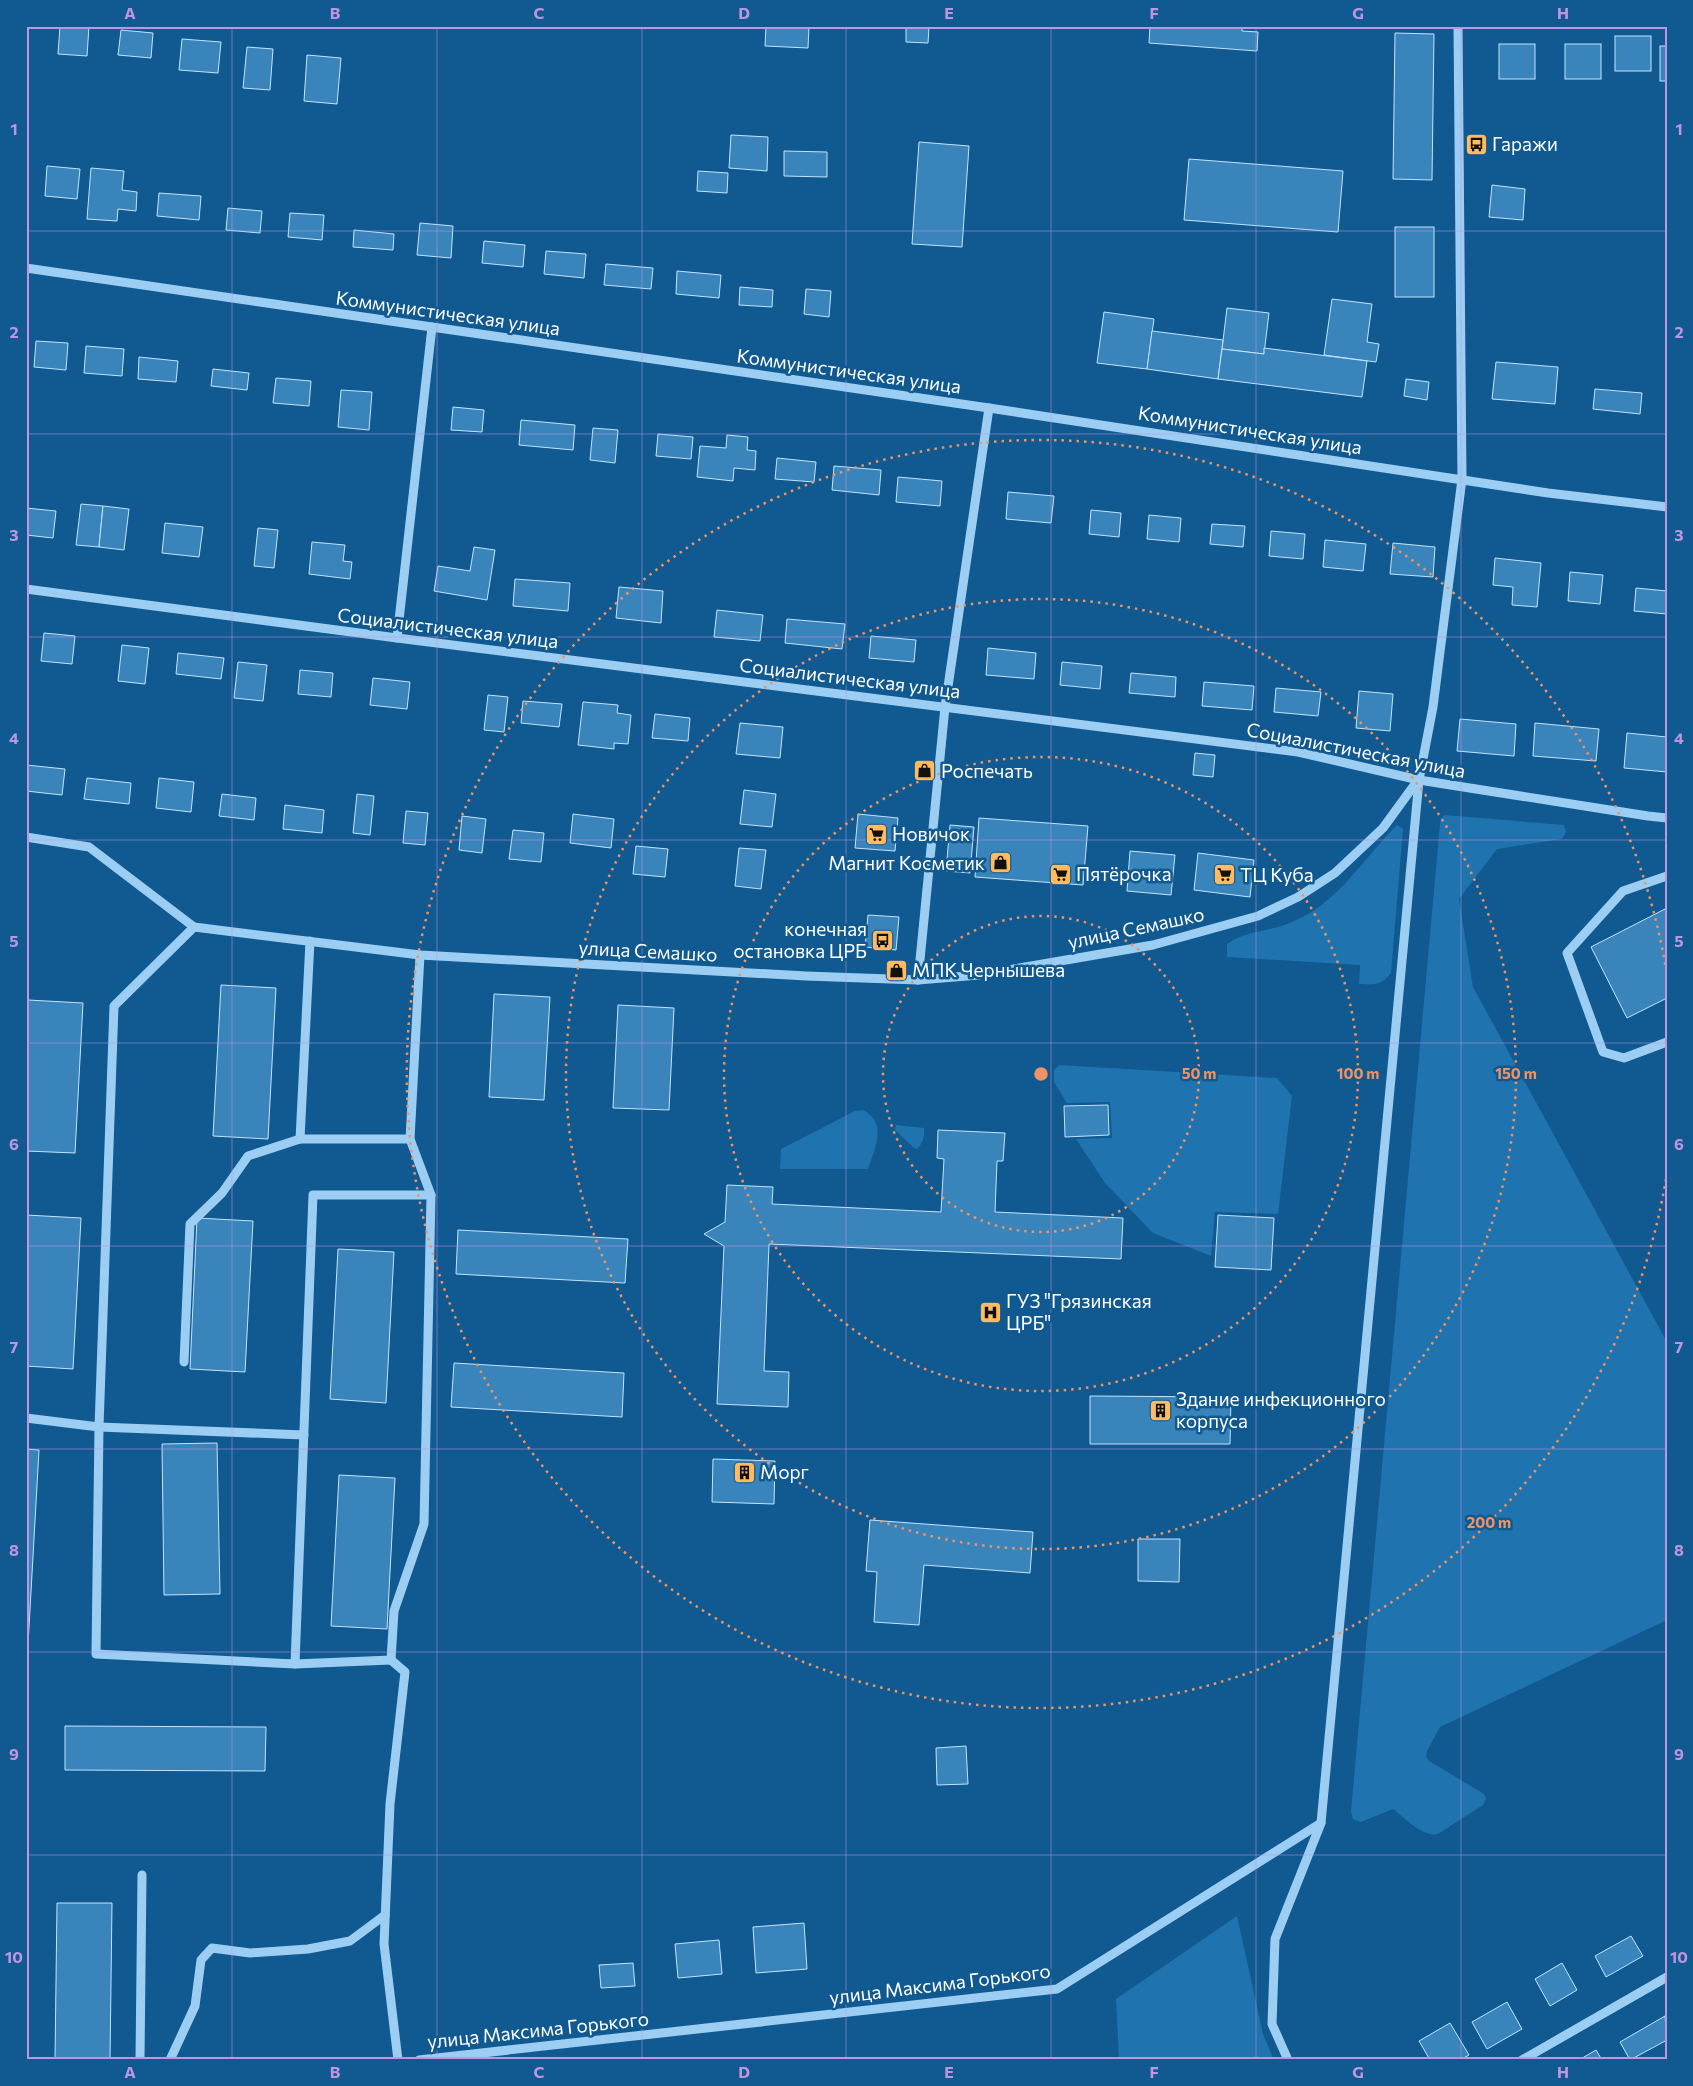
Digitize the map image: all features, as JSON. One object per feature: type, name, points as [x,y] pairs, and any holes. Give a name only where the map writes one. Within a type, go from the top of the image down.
[{"type":"street","points":[[1288,2060],[1272,2024],[1275,1939],[1321,1823],[1419,780],[1433,706],[1462,479],[1458,26]]},
{"type":"street","name":"Коммунистическая улица","points":[[26,268],[989,408],[1548,493],[1667,507]]},
{"type":"street","points":[[398,638],[432,327]]},
{"type":"street","points":[[918,980],[945,706],[989,408]]},
{"type":"street","name":"Социалистическая улица","points":[[26,589],[1298,752],[1419,780],[1667,818]]},
{"type":"street","name":"улица Семашко","points":[[194,927],[420,955],[806,976],[918,980],[979,975],[1152,945],[1258,916],[1298,897],[1335,873],[1383,828],[1419,780]]},
{"type":"street","points":[[26,836],[89,846],[194,927],[114,1006],[99,1427],[96,1654],[295,1664],[391,1660],[405,1672],[390,1804],[384,1944],[398,2060]]},
{"type":"street","points":[[1667,876],[1623,891],[1567,953],[1603,1052],[1624,1058],[1667,1042]]},
{"type":"street","points":[[300,1138],[310,941]]},
{"type":"street","points":[[391,1660],[394,1611],[424,1524],[431,1195],[410,1138],[420,955]]},
{"type":"street","points":[[184,1362],[190,1224],[222,1193],[248,1156],[300,1138],[410,1138]]},
{"type":"street","points":[[295,1664],[313,1195],[431,1195]]},
{"type":"street","points":[[26,1418],[99,1427],[304,1435]]},
{"type":"street","name":"улица Максима Горького","points":[[420,2060],[1056,1989],[1321,1823]]},
{"type":"street","points":[[140,2060],[142,1874]]},
{"type":"street","points":[[170,2060],[195,2006],[201,1960],[212,1948],[250,1953],[308,1948],[350,1941],[385,1915]]},
{"type":"street","points":[[1522,2060],[1667,1977]]},
{"type":"shaded area","points":[[1445,815],[1564,825],[1566,832],[1562,839],[1497,849],[1459,899],[1473,987],[1667,1342],[1667,1620],[1440,1727],[1427,1751],[1426,1757],[1429,1761],[1484,1794],[1486,1799],[1483,1805],[1438,1834],[1432,1834],[1420,1830],[1393,1809],[1361,1822],[1353,1819],[1351,1811],[1440,824],[1441,818]]},
{"type":"shaded area","points":[[1397,825],[1403,829],[1391,973],[1384,980],[1373,984],[1359,984],[1360,965],[1227,957],[1227,944],[1233,940],[1290,923],[1323,904],[1345,883]]},
{"type":"shaded area","points":[[1059,1065],[1277,1078],[1292,1096],[1278,1214],[1215,1212],[1211,1256],[1153,1233],[1105,1183],[1076,1139],[1112,1138],[1110,1102],[1067,1103],[1054,1082],[1054,1070]]},
{"type":"shaded area","points":[[863,1110],[871,1115],[875,1122],[878,1136],[868,1169],[780,1169],[781,1149],[855,1111]]},
{"type":"shaded area","points":[[896,1125],[924,1128],[923,1139],[917,1149],[895,1130]]},
{"type":"shaded area","points":[[1237,1916],[1263,2034],[1274,2060],[1119,2060],[1116,1999]]},
{"type":"building","points":[[60,26],[89,26],[87,56],[58,54]]},
{"type":"building","points":[[766,26],[809,26],[808,48],[765,46]]},
{"type":"building","points":[[906,26],[963,26],[963,28],[929,27],[928,43],[906,42]]},
{"type":"building","points":[[1150,26],[1242,26],[1242,31],[1258,32],[1257,51],[1149,43]]},
{"type":"building","points":[[121,30],[153,33],[151,58],[118,55]]},
{"type":"building","points":[[1395,33],[1434,34],[1432,180],[1393,179]]},
{"type":"building","points":[[1615,36],[1651,36],[1651,71],[1615,71]]},
{"type":"building","points":[[182,39],[221,42],[218,73],[179,70]]},
{"type":"building","points":[[1499,44],[1535,44],[1535,79],[1499,79]]},
{"type":"building","points":[[1565,44],[1601,44],[1601,79],[1565,79]]},
{"type":"building","points":[[1660,46],[1667,46],[1667,81],[1660,81]]},
{"type":"building","points":[[247,47],[273,49],[270,90],[243,88]]},
{"type":"building","points":[[307,55],[341,58],[337,104],[304,101]]},
{"type":"building","points":[[731,135],[768,137],[767,171],[729,168]]},
{"type":"building","points":[[919,142],[969,146],[962,247],[912,244]]},
{"type":"building","points":[[784,151],[827,152],[827,177],[784,176]]},
{"type":"building","points":[[1189,159],[1343,171],[1338,232],[1184,220]]},
{"type":"building","points":[[47,166],[80,169],[77,199],[45,196]]},
{"type":"building","points":[[91,168],[124,171],[122,190],[137,192],[136,211],[118,209],[117,221],[87,219]]},
{"type":"building","points":[[698,171],[728,173],[727,193],[697,191]]},
{"type":"building","points":[[1492,185],[1525,189],[1523,220],[1489,217]]},
{"type":"building","points":[[159,193],[201,196],[199,220],[157,216]]},
{"type":"building","points":[[228,208],[262,211],[260,233],[226,230]]},
{"type":"building","points":[[290,213],[324,215],[322,240],[288,237]]},
{"type":"building","points":[[420,223],[453,226],[451,258],[417,255]]},
{"type":"building","points":[[1395,227],[1434,227],[1434,297],[1395,297]]},
{"type":"building","points":[[354,230],[394,234],[393,250],[353,247]]},
{"type":"building","points":[[484,241],[525,245],[523,267],[482,263]]},
{"type":"building","points":[[546,251],[586,254],[584,278],[544,274]]},
{"type":"building","points":[[606,264],[653,268],[651,289],[604,285]]},
{"type":"building","points":[[677,271],[721,275],[719,298],[676,294]]},
{"type":"building","points":[[740,287],[773,290],[772,307],[739,305]]},
{"type":"building","points":[[806,289],[831,291],[829,317],[804,314]]},
{"type":"building","points":[[1332,299],[1372,304],[1367,342],[1379,344],[1376,362],[1324,355]]},
{"type":"building","points":[[1227,308],[1269,313],[1264,354],[1222,349]]},
{"type":"building","points":[[1104,312],[1154,319],[1147,369],[1097,363]]},
{"type":"building","points":[[1152,331],[1223,340],[1218,379],[1147,369]]},
{"type":"building","points":[[36,341],[68,343],[66,370],[34,367]]},
{"type":"building","points":[[86,346],[124,349],[122,376],[84,373]]},
{"type":"building","points":[[1264,348],[1367,361],[1362,397],[1218,379],[1222,349],[1264,354]]},
{"type":"building","points":[[139,357],[178,361],[176,382],[138,379]]},
{"type":"building","points":[[1496,362],[1558,367],[1555,404],[1492,399]]},
{"type":"building","points":[[213,369],[249,373],[247,390],[211,386]]},
{"type":"building","points":[[276,378],[311,381],[309,406],[273,403]]},
{"type":"building","points":[[1406,379],[1429,382],[1427,400],[1404,396]]},
{"type":"building","points":[[1595,389],[1642,393],[1640,414],[1593,409]]},
{"type":"building","points":[[341,390],[372,392],[369,430],[338,427]]},
{"type":"building","points":[[453,407],[484,410],[482,432],[451,430]]},
{"type":"building","points":[[521,420],[575,425],[573,450],[519,445]]},
{"type":"building","points":[[593,428],[618,430],[615,463],[590,460]]},
{"type":"building","points":[[658,434],[693,437],[691,459],[656,456]]},
{"type":"building","points":[[727,435],[748,437],[747,450],[756,451],[755,470],[734,468],[733,481],[697,477],[700,446],[726,448]]},
{"type":"building","points":[[777,458],[816,462],[814,482],[775,479]]},
{"type":"building","points":[[834,466],[881,470],[879,495],[832,490]]},
{"type":"building","points":[[898,477],[942,481],[940,506],[896,502]]},
{"type":"building","points":[[1008,492],[1054,496],[1051,523],[1006,519]]},
{"type":"building","points":[[81,504],[103,506],[99,547],[76,545]]},
{"type":"building","points":[[103,506],[129,509],[124,550],[99,547]]},
{"type":"building","points":[[26,508],[56,511],[53,538],[26,535]]},
{"type":"building","points":[[1091,510],[1121,513],[1119,537],[1089,534]]},
{"type":"building","points":[[1149,515],[1181,518],[1179,542],[1147,539]]},
{"type":"building","points":[[165,523],[203,527],[199,557],[162,553]]},
{"type":"building","points":[[1212,524],[1245,526],[1243,547],[1210,544]]},
{"type":"building","points":[[258,528],[278,530],[274,568],[254,566]]},
{"type":"building","points":[[1271,531],[1305,534],[1303,559],[1269,556]]},
{"type":"building","points":[[1325,540],[1366,544],[1363,571],[1323,567]]},
{"type":"building","points":[[312,542],[345,545],[343,561],[352,562],[350,579],[309,574]]},
{"type":"building","points":[[1393,543],[1435,547],[1433,577],[1390,574]]},
{"type":"building","points":[[474,547],[495,550],[487,600],[434,591],[438,566],[470,571]]},
{"type":"building","points":[[1495,558],[1541,563],[1537,607],[1512,605],[1513,587],[1493,585]]},
{"type":"building","points":[[1570,572],[1603,575],[1600,604],[1568,601]]},
{"type":"building","points":[[515,579],[570,583],[568,611],[513,606]]},
{"type":"building","points":[[619,587],[663,591],[661,623],[616,618]]},
{"type":"building","points":[[1636,588],[1667,591],[1667,614],[1634,611]]},
{"type":"building","points":[[717,610],[763,615],[760,641],[714,637]]},
{"type":"building","points":[[787,619],[845,624],[842,649],[785,643]]},
{"type":"building","points":[[44,633],[75,636],[72,664],[41,661]]},
{"type":"building","points":[[871,636],[916,640],[914,662],[869,658]]},
{"type":"building","points":[[122,645],[149,648],[145,684],[118,681]]},
{"type":"building","points":[[988,648],[1036,653],[1034,679],[986,675]]},
{"type":"building","points":[[178,653],[224,658],[221,679],[176,674]]},
{"type":"building","points":[[238,662],[267,665],[263,701],[234,698]]},
{"type":"building","points":[[1062,662],[1102,666],[1100,689],[1060,685]]},
{"type":"building","points":[[300,670],[333,673],[331,697],[298,694]]},
{"type":"building","points":[[1131,673],[1176,677],[1175,697],[1129,693]]},
{"type":"building","points":[[373,678],[410,682],[407,709],[370,705]]},
{"type":"building","points":[[1204,682],[1254,686],[1252,710],[1202,706]]},
{"type":"building","points":[[1276,688],[1321,692],[1318,716],[1274,712]]},
{"type":"building","points":[[1359,691],[1393,694],[1390,731],[1356,728]]},
{"type":"building","points":[[488,695],[508,697],[504,732],[484,730]]},
{"type":"building","points":[[523,701],[562,704],[559,727],[521,723]]},
{"type":"building","points":[[583,702],[618,705],[617,713],[631,715],[628,744],[614,743],[614,749],[578,745]]},
{"type":"building","points":[[655,714],[690,718],[688,741],[652,738]]},
{"type":"building","points":[[1460,719],[1516,724],[1514,756],[1457,751]]},
{"type":"building","points":[[740,723],[783,727],[780,758],[736,754]]},
{"type":"building","points":[[1535,723],[1599,729],[1596,761],[1533,756]]},
{"type":"building","points":[[1627,733],[1667,737],[1667,772],[1624,768]]},
{"type":"building","points":[[1195,753],[1215,755],[1213,777],[1193,775]]},
{"type":"building","points":[[26,765],[65,769],[62,795],[26,791]]},
{"type":"building","points":[[87,778],[131,783],[129,804],[84,799]]},
{"type":"building","points":[[159,778],[194,782],[191,812],[156,808]]},
{"type":"building","points":[[744,790],[776,794],[772,827],[740,824]]},
{"type":"building","points":[[222,794],[256,798],[254,820],[219,816]]},
{"type":"building","points":[[357,794],[374,796],[370,835],[353,833]]},
{"type":"building","points":[[285,805],[324,810],[322,833],[283,829]]},
{"type":"building","points":[[406,811],[428,813],[425,845],[403,843]]},
{"type":"building","points":[[573,814],[614,819],[611,848],[570,843]]},
{"type":"building","points":[[858,814],[898,818],[895,851],[855,848]]},
{"type":"building","points":[[462,816],[486,819],[482,853],[459,850]]},
{"type":"building","points":[[979,818],[1088,826],[1083,885],[975,877]]},
{"type":"building","points":[[950,825],[974,827],[970,873],[946,871]]},
{"type":"building","points":[[513,830],[544,833],[541,862],[509,859]]},
{"type":"building","points":[[636,846],[668,849],[665,877],[633,874]]},
{"type":"building","points":[[739,848],[766,850],[761,889],[735,886]]},
{"type":"building","points":[[1130,851],[1175,855],[1171,895],[1127,891]]},
{"type":"building","name":"ТЦ Куба","points":[[1198,853],[1254,860],[1250,897],[1194,890]]},
{"type":"building","points":[[1667,908],[1667,998],[1627,1018],[1591,947]]},
{"type":"building","points":[[868,915],[899,917],[896,950],[865,947]]},
{"type":"building","points":[[221,985],[276,988],[268,1139],[213,1136]]},
{"type":"building","points":[[494,994],[550,997],[544,1100],[489,1097]]},
{"type":"building","points":[[28,1000],[83,1003],[75,1153],[26,1151]]},
{"type":"building","points":[[618,1005],[674,1008],[669,1110],[613,1108]]},
{"type":"building","points":[[1108,1105],[1109,1135],[1065,1137],[1064,1106]]},
{"type":"building","points":[[938,1130],[1005,1133],[1003,1161],[997,1161],[995,1212],[1123,1218],[1121,1259],[769,1244],[764,1371],[789,1372],[788,1407],[717,1404],[724,1246],[704,1234],[725,1222],[727,1185],[773,1187],[772,1204],[941,1212],[944,1159],[937,1158]]},
{"type":"building","points":[[26,1215],[81,1218],[73,1369],[26,1366]]},
{"type":"building","points":[[1218,1215],[1274,1218],[1271,1270],[1215,1267]]},
{"type":"building","points":[[197,1218],[253,1221],[245,1372],[190,1369]]},
{"type":"building","points":[[458,1230],[628,1239],[625,1283],[456,1274]]},
{"type":"building","points":[[338,1249],[394,1252],[386,1403],[330,1399]]},
{"type":"building","points":[[454,1363],[624,1373],[622,1417],[451,1407]]},
{"type":"building","name":"Здание инфекционного корпуса","points":[[1090,1396],[1231,1397],[1230,1444],[1090,1444]]},
{"type":"building","points":[[217,1443],[220,1594],[164,1595],[162,1444]]},
{"type":"building","points":[[26,1449],[39,1450],[28,1645],[26,1645]]},
{"type":"building","name":"Морг","points":[[713,1459],[775,1461],[774,1504],[712,1502]]},
{"type":"building","points":[[339,1475],[395,1478],[387,1629],[331,1626]]},
{"type":"building","points":[[870,1520],[1033,1532],[1030,1573],[924,1565],[919,1625],[874,1622],[877,1572],[866,1571]]},
{"type":"building","points":[[1138,1539],[1180,1539],[1179,1582],[1138,1581]]},
{"type":"building","points":[[65,1726],[266,1727],[265,1771],[65,1770]]},
{"type":"building","points":[[966,1746],[968,1784],[937,1785],[936,1748]]},
{"type":"building","points":[[57,1903],[112,1903],[110,2060],[55,2060]]},
{"type":"building","points":[[804,1923],[807,1969],[756,1973],[753,1927]]},
{"type":"building","points":[[1631,1936],[1643,1956],[1606,1977],[1595,1956]]},
{"type":"building","points":[[719,1940],[722,1974],[678,1978],[675,1944]]},
{"type":"building","points":[[633,1963],[635,1986],[601,1988],[599,1965]]},
{"type":"building","points":[[1562,1963],[1577,1990],[1550,2006],[1535,1979]]},
{"type":"building","points":[[1507,2002],[1522,2029],[1487,2049],[1472,2022]]},
{"type":"building","points":[[1665,2016],[1667,2040],[1630,2060],[1620,2042]]},
{"type":"building","points":[[1450,2023],[1469,2055],[1460,2060],[1430,2060],[1419,2041]]},
{"type":"building","points":[[1596,2050],[1602,2060],[1579,2060]]},
{"type":"place","name":"Гаражи","points":[[1476,144]]},
{"type":"place","name":"Роспечать","points":[[925,771]]},
{"type":"place","name":"Новичок","points":[[876,834]]},
{"type":"place","name":"Магнит Косметик","points":[[1001,863]]},
{"type":"place","name":"Пятёрочка","points":[[1060,874]]},
{"type":"place","name":"ТЦ Куба","points":[[1224,875]]},
{"type":"place","name":"конечная остановка ЦРБ","points":[[883,940]]},
{"type":"place","name":"МПК Чернышева","points":[[896,970]]},
{"type":"place","name":"ГУЗ \"Грязинская ЦРБ\"","points":[[990,1312]]},
{"type":"place","name":"Здание инфекционного корпуса","points":[[1160,1410]]},
{"type":"place","name":"Морг","points":[[744,1472]]}]
